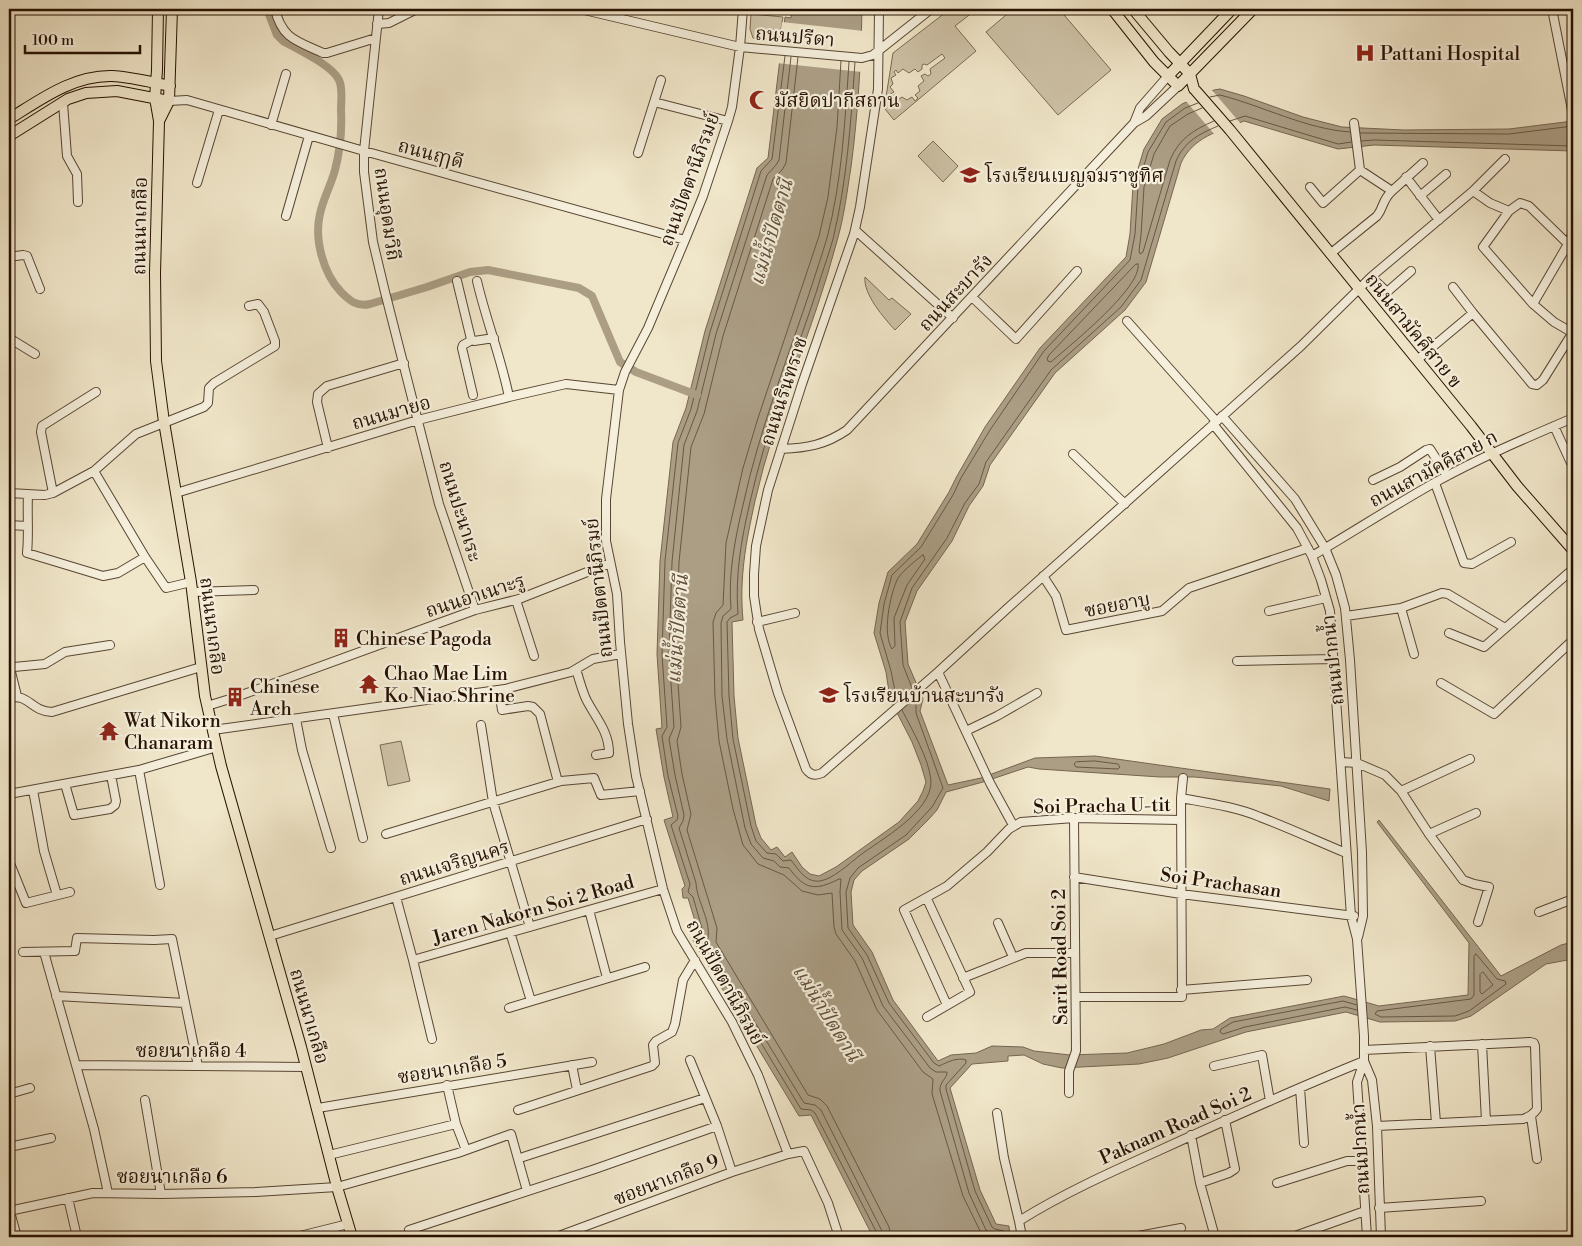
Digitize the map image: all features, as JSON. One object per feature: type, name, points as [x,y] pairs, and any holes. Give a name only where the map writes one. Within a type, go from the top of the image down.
[{"type":"main road","name":"ถนนนาเกลือ","points":[[158,9],[155,98],[159,121],[155,273],[156,358],[207,706],[352,1237]]},
{"type":"main road","points":[[9,136],[63,102],[86,93],[117,91],[169,101],[172,9]]},
{"type":"main road","points":[[1112,9],[1154,62],[1178,86],[1195,90]]},
{"type":"main road","points":[[1133,9],[1190,74],[1195,90]]},
{"type":"main road","points":[[1168,76],[1232,9]]},
{"type":"main road","points":[[1178,86],[1253,9]]},
{"type":"main road","points":[[9,120],[48,95],[72,83],[92,78],[112,76],[170,86]]},
{"type":"main road","name":"ถนนสามัคคีสาย ข","points":[[1195,90],[1230,130],[1517,486],[1573,550]]},
{"type":"main road","name":"ถนนนาเกลือ","points":[[159,121],[169,101]]},
{"type":"street","points":[[275,9],[278,20],[286,35],[323,53],[376,38]]},
{"type":"street","name":"ถนนอุดมวิถี","points":[[379,9],[364,151],[364,172],[373,242],[418,420]]},
{"type":"street","points":[[377,24],[389,23],[417,9]]},
{"type":"street","name":"ถนนปรีดา","points":[[580,9],[740,47],[862,58],[867,58],[880,50]]},
{"type":"street","name":"ถนนปัตตานีภิรมย์","points":[[743,9],[732,107],[728,121],[686,240],[648,328],[625,372],[619,390],[606,500],[606,541],[617,594],[628,724],[640,791],[663,889],[677,931],[732,1022],[758,1075],[788,1154]]},
{"type":"street","name":"ถนนนรินทราช","points":[[879,9],[880,50],[878,88],[855,230],[768,490],[756,546],[754,596],[757,622],[778,693],[809,773],[814,775],[822,773],[938,672]]},
{"type":"street","points":[[880,50],[931,9]]},
{"type":"street","points":[[1552,9],[1572,115]]},
{"type":"street","points":[[271,125],[286,74]]},
{"type":"street","points":[[1134,123],[1140,108],[1168,76]]},
{"type":"street","points":[[638,153],[660,80]]},
{"type":"street","points":[[1134,123],[1146,116],[1178,86]]},
{"type":"street","name":"ถนนฤๅดี","points":[[169,101],[187,100],[309,136],[686,240]]},
{"type":"street","points":[[63,102],[67,156],[77,174],[78,202]]},
{"type":"street","points":[[654,102],[728,121]]},
{"type":"street","points":[[197,183],[219,110]]},
{"type":"street","name":"ถนนสะบารัง","points":[[781,449],[808,448],[835,438],[847,430],[1134,123]]},
{"type":"street","points":[[1354,123],[1360,170],[1392,191]]},
{"type":"street","points":[[286,216],[309,136]]},
{"type":"street","points":[[1013,825],[990,783],[938,672],[1301,346],[1359,291],[1371,277],[1473,191],[1504,159]]},
{"type":"street","points":[[1330,254],[1377,216],[1383,200],[1423,163]]},
{"type":"street","points":[[1310,187],[1323,203],[1360,170]]},
{"type":"street","points":[[1420,196],[1446,174]]},
{"type":"street","points":[[1406,177],[1439,220]]},
{"type":"street","points":[[1473,191],[1490,203],[1509,211]]},
{"type":"street","points":[[1453,287],[1473,314],[1532,384],[1537,385],[1573,332],[1554,322],[1533,304],[1483,247],[1509,211],[1520,203],[1529,206],[1571,245]]},
{"type":"street","points":[[855,230],[953,318]]},
{"type":"street","points":[[1533,304],[1571,245],[1573,232]]},
{"type":"street","points":[[9,258],[24,254],[27,256],[40,289]]},
{"type":"street","points":[[972,298],[1016,338],[1077,271]]},
{"type":"street","points":[[1371,277],[1387,292],[1411,271]]},
{"type":"street","points":[[457,281],[472,340]]},
{"type":"street","points":[[478,281],[485,314],[505,375],[509,397]]},
{"type":"street","points":[[9,493],[45,495],[53,493],[94,471],[136,434],[204,407],[208,403],[209,388],[214,383],[275,346],[275,341],[264,312],[258,304],[249,306]]},
{"type":"street","points":[[1417,360],[1473,314]]},
{"type":"street","points":[[1127,321],[1217,420]]},
{"type":"street","points":[[9,338],[35,354]]},
{"type":"street","points":[[473,395],[462,348],[463,345],[472,340],[494,338]]},
{"type":"street","points":[[328,448],[317,402],[318,394],[327,386],[404,363]]},
{"type":"street","name":"ถนนมายอ","points":[[176,493],[418,420],[509,397],[566,384],[619,390]]},
{"type":"street","points":[[53,493],[41,432],[42,426],[96,392]]},
{"type":"street","name":"ถนนสามัคคีสาย ก","points":[[1312,556],[1447,476],[1492,453],[1573,418]]},
{"type":"street","name":"ถนนปะนาเระ","points":[[418,420],[439,504],[474,610]]},
{"type":"street","name":"ถนนปากน้ำ","points":[[1217,420],[1297,528],[1312,556],[1330,611],[1351,916],[1357,939],[1362,986],[1364,1061],[1358,1082],[1367,1237]]},
{"type":"street","name":"ถนนปากน้ำ","points":[[1217,420],[1296,499],[1325,548],[1336,576],[1346,616],[1357,763],[1363,916],[1357,939]]},
{"type":"street","points":[[1554,426],[1571,463],[1573,462]]},
{"type":"street","points":[[1373,480],[1430,449],[1447,476]]},
{"type":"street","points":[[1073,454],[1125,504]]},
{"type":"street","points":[[94,471],[145,558],[166,588],[191,587],[254,590]]},
{"type":"street","points":[[1435,483],[1464,564],[1472,564],[1511,542]]},
{"type":"street","points":[[28,494],[27,526],[29,539],[27,554],[103,576],[118,573],[145,558]]},
{"type":"street","points":[[9,525],[27,526]]},
{"type":"street","name":"ซอยอาบู","points":[[1043,576],[1056,596],[1066,630],[1162,611],[1189,588],[1308,548]]},
{"type":"street","name":"ถนนอาเนาะรู","points":[[207,706],[234,698],[474,610],[516,600],[610,563]]},
{"type":"street","points":[[1449,633],[1484,647],[1573,569]]},
{"type":"street","points":[[1346,616],[1401,608],[1442,593],[1448,594],[1505,628]]},
{"type":"street","points":[[1269,611],[1326,598]]},
{"type":"street","points":[[516,600],[534,656]]},
{"type":"street","points":[[1401,608],[1414,654]]},
{"type":"street","points":[[757,622],[795,613]]},
{"type":"street","points":[[1441,683],[1494,714],[1573,640]]},
{"type":"street","points":[[110,645],[65,652],[45,664],[14,667],[11,669],[13,697],[26,699],[41,712],[52,712],[201,667]]},
{"type":"street","points":[[213,730],[499,690],[572,672],[593,659],[621,654]]},
{"type":"street","points":[[1237,661],[1334,659]]},
{"type":"street","points":[[576,669],[586,699],[602,724],[609,748],[609,753],[596,755]]},
{"type":"street","points":[[499,690],[502,710],[528,706],[533,707],[540,714],[558,782]]},
{"type":"street","points":[[966,731],[1037,693]]},
{"type":"street","points":[[333,714],[363,838]]},
{"type":"street","points":[[296,719],[302,750],[331,848]]},
{"type":"street","points":[[481,725],[494,802],[530,927]]},
{"type":"street","points":[[9,794],[139,770],[217,747]]},
{"type":"street","points":[[1401,791],[1470,759]]},
{"type":"street","points":[[1341,762],[1357,763],[1386,775],[1401,791],[1429,834],[1463,880],[1489,887],[1478,922]]},
{"type":"street","points":[[139,770],[160,885]]},
{"type":"street","points":[[65,784],[74,814],[78,815],[110,809],[115,805],[116,801],[112,775]]},
{"type":"street","points":[[386,834],[558,782],[594,778],[600,795],[640,791]]},
{"type":"street","points":[[1182,993],[1181,798],[1183,778]]},
{"type":"street","points":[[33,790],[44,851],[57,895]]},
{"type":"street","points":[[1181,798],[1215,804],[1259,816],[1346,852]]},
{"type":"street","points":[[1429,834],[1476,813]]},
{"type":"street","name":"Soi Pracha U-tit","points":[[947,1005],[904,910],[927,899],[947,886],[986,852],[1013,825],[1021,822],[1074,818],[1181,820]]},
{"type":"street","name":"Sarit Road Soi 2","points":[[1069,1093],[1069,1071],[1076,1051],[1077,997],[1074,818]]},
{"type":"street","name":"ถนนเจริญนคร","points":[[270,936],[647,819]]},
{"type":"street","points":[[9,861],[26,903],[70,892]]},
{"type":"street","name":"Soi Prachasan","points":[[1074,877],[1181,894],[1363,916]]},
{"type":"street","name":"Jaren Nakorn Soi 2 Road","points":[[413,960],[663,889]]},
{"type":"street","points":[[396,897],[432,1039]]},
{"type":"street","points":[[927,899],[970,992],[927,1017]]},
{"type":"street","points":[[1539,912],[1573,899]]},
{"type":"street","points":[[589,910],[607,978]]},
{"type":"street","points":[[998,923],[1014,957]]},
{"type":"street","points":[[510,932],[531,1001]]},
{"type":"street","points":[[23,952],[75,951],[77,938],[172,939],[198,1066]]},
{"type":"street","points":[[44,952],[94,1129],[108,1193]]},
{"type":"street","points":[[963,978],[1026,952],[1075,953]]},
{"type":"street","points":[[518,1110],[652,1066],[655,1063],[653,1045],[656,1041],[672,1032],[683,980],[695,960]]},
{"type":"street","points":[[509,1008],[645,967]]},
{"type":"street","points":[[1077,997],[1182,993],[1307,980]]},
{"type":"street","points":[[56,996],[185,1003]]},
{"type":"street","points":[[1364,1050],[1530,1042],[1535,1044],[1537,1110],[1531,1116],[1523,1119],[1377,1126]]},
{"type":"street","points":[[1482,1044],[1486,1121]]},
{"type":"street","points":[[1430,1046],[1436,1123]]},
{"type":"street","points":[[1214,1066],[1262,1055],[1270,1101]]},
{"type":"street","points":[[690,1060],[732,1172]]},
{"type":"street","name":"ถนนปากน้ำ","points":[[1364,1061],[1372,1080],[1377,1126],[1381,1237]]},
{"type":"street","name":"Paknam Road Soi 2","points":[[1019,1221],[1052,1200],[1085,1184],[1224,1120],[1364,1061]]},
{"type":"street","name":"ซอยนาเกลือ 5","points":[[318,1108],[592,1062]]},
{"type":"street","name":"ซอยนาเกลือ 4","points":[[76,1065],[306,1067]]},
{"type":"street","points":[[572,1065],[577,1090]]},
{"type":"street","points":[[447,1086],[456,1124],[466,1150]]},
{"type":"street","points":[[9,1094],[30,1088]]},
{"type":"street","points":[[1300,1088],[1304,1143]]},
{"type":"street","points":[[524,1157],[705,1098]]},
{"type":"street","points":[[145,1100],[161,1194]]},
{"type":"street","points":[[997,1114],[1004,1158],[1022,1237]]},
{"type":"street","points":[[1531,1116],[1537,1159]]},
{"type":"street","points":[[1200,1183],[1235,1169],[1224,1120]]},
{"type":"street","points":[[329,1155],[456,1124]]},
{"type":"street","points":[[409,1230],[716,1126]]},
{"type":"street","name":"ซอยนาเกลือ 6","points":[[9,1209],[93,1193],[256,1192],[337,1187],[466,1150],[511,1134],[528,1191]]},
{"type":"street","points":[[1191,1135],[1200,1183],[1215,1237]]},
{"type":"street","points":[[9,1147],[51,1138]]},
{"type":"street","name":"ซอยนาเกลือ 9","points":[[556,1237],[732,1172],[788,1154],[804,1151],[828,1203],[839,1237]]},
{"type":"street","points":[[1277,1183],[1347,1161],[1362,1161]]},
{"type":"street","points":[[68,1198],[77,1237]]},
{"type":"street","points":[[1380,1208],[1481,1201]]},
{"type":"street","points":[[9,1209],[17,1237]]},
{"type":"street","points":[[1292,1237],[1365,1211]]},
{"type":"street","points":[[296,1237],[348,1224]]},
{"type":"street","points":[[1133,1237],[1181,1228]]},
{"type":"shaded area","points":[[950,9],[977,9],[955,26],[976,51],[894,120],[885,109],[885,102],[896,94],[899,99],[902,97],[907,100],[912,97],[915,101],[918,98],[915,95],[920,91],[918,86],[924,81],[921,76],[931,74],[930,69],[945,58],[942,54],[927,65],[922,65],[922,69],[918,72],[915,69],[909,73],[903,69],[898,73],[896,70],[894,72],[896,75],[891,78],[893,84],[890,87],[894,92],[886,97],[893,53]]},
{"type":"shaded area","points":[[1013,9],[1059,9],[1111,70],[1058,115],[986,32]]},
{"type":"shaded area","points":[[751,14],[783,17],[779,40],[753,38],[750,29]]},
{"type":"shaded area","points":[[933,141],[958,166],[943,182],[918,156]]},
{"type":"shaded area","points":[[865,277],[889,300],[892,298],[911,314],[895,330],[880,312],[867,291]]},
{"type":"shaded area","points":[[401,741],[410,781],[388,786],[380,745]]},
{"type":"water","name":"แม่น้ำปัตตานี","points":[[791,9],[862,9],[857,108],[851,167],[839,232],[828,274],[773,435],[752,516],[743,575],[743,620],[732,622],[734,696],[738,738],[756,825],[761,838],[771,850],[777,847],[785,857],[792,852],[802,867],[810,874],[819,876],[836,867],[899,822],[918,801],[926,782],[912,742],[890,699],[886,672],[874,633],[879,603],[888,572],[917,544],[949,492],[985,427],[1040,348],[1126,257],[1130,234],[1133,185],[1144,149],[1162,119],[1182,104],[1220,89],[1303,117],[1342,127],[1404,130],[1509,129],[1573,121],[1573,151],[1374,145],[1338,149],[1244,121],[1208,136],[1192,147],[1181,163],[1146,282],[1125,310],[1055,373],[990,465],[983,486],[969,506],[952,541],[917,591],[905,622],[908,664],[923,699],[920,711],[948,785],[981,778],[1035,758],[1095,756],[1330,789],[1329,801],[1281,786],[1195,777],[1160,777],[1028,767],[946,792],[937,810],[909,839],[862,871],[854,880],[851,892],[853,925],[872,952],[893,1000],[938,1061],[951,1055],[976,1053],[992,1046],[1023,1047],[1034,1051],[1070,1055],[1127,1053],[1164,1044],[1201,1030],[1213,1029],[1230,1018],[1344,996],[1379,1006],[1468,995],[1469,943],[1377,822],[1379,820],[1501,976],[1561,945],[1573,942],[1573,959],[1546,964],[1471,1016],[1455,1021],[1380,1022],[1346,1012],[1246,1032],[1168,1058],[1139,1064],[1062,1068],[1043,1064],[1024,1055],[1008,1056],[1008,1061],[972,1064],[950,1088],[980,1190],[996,1224],[1009,1226],[1010,1237],[873,1237],[811,1115],[799,1116],[691,937],[699,934],[688,898],[683,898],[682,889],[685,886],[664,820],[673,817],[656,729],[662,728],[657,654],[660,561],[673,442],[686,408],[705,331],[757,168],[768,158],[785,17],[791,18]]},
{"type":"pier","points":[[782,22],[864,31],[862,72],[776,63]]},
{"type":"pier","points":[[1211,89],[1241,124],[1215,135],[1185,100]]},
{"type":"waterway","points":[[267,9],[277,35],[283,41],[314,58],[329,69],[335,74],[340,83],[342,95],[339,148],[335,170],[321,208],[318,234],[325,266],[329,275],[344,295],[357,304],[365,305],[470,272],[488,270],[579,288],[592,296],[620,362],[636,372],[697,395]]},
{"type":"place","name":"Pattani Hospital","points":[[1365,53]]},
{"type":"place","name":"มัสยิดปากีสถาน","points":[[759,100]]},
{"type":"place","name":"โรงเรียนเบญจมราชูทิศ","points":[[970,175]]},
{"type":"place","name":"Chinese Pagoda","points":[[341,638]]},
{"type":"place","name":"Chao Mae Lim Ko Niao Shrine","points":[[369,684]]},
{"type":"place","name":"โรงเรียนบ้านสะบารัง","points":[[829,695]]},
{"type":"place","name":"Chinese Arch","points":[[235,697]]},
{"type":"place","name":"Wat Nikorn Chanaram","points":[[109,731]]}]
